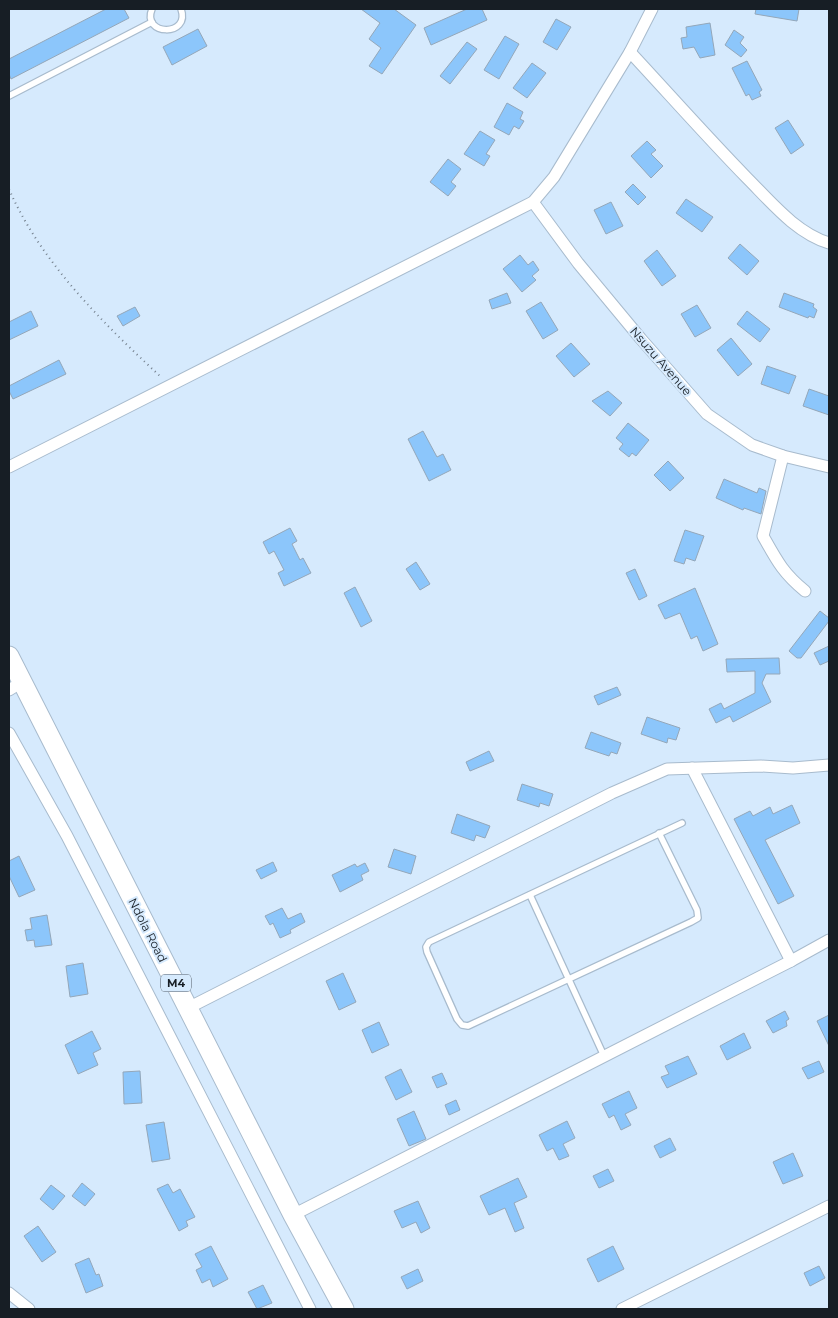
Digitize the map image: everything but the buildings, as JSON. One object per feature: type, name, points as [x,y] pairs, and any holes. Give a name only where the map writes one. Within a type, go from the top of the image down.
[{"type":"main road","name":"Ndola Road","points":[[9,656],[16,686],[188,1008],[293,1216],[344,1309]]},
{"type":"street","points":[[9,467],[533,202],[554,177],[630,52],[652,9]]},
{"type":"street","points":[[630,52],[779,211],[815,239],[829,243]]},
{"type":"street","name":"Nsuzu Avenue","points":[[533,202],[578,263],[640,339],[707,414],[752,445],[784,456],[829,467]]},
{"type":"street","points":[[784,456],[763,536],[788,576],[805,591]]},
{"type":"street","points":[[9,734],[67,836],[310,1309]]},
{"type":"street","points":[[188,1008],[612,793],[667,769],[761,766],[793,768],[829,765]]},
{"type":"street","points":[[692,768],[792,961]]},
{"type":"street","points":[[293,1216],[792,961],[829,940]]},
{"type":"street","points":[[622,1309],[829,1206]]},
{"type":"street","points":[[9,1293],[29,1309]]},
{"type":"lane","points":[[152,9],[150,13],[152,22],[158,29],[167,31],[175,28],[181,21],[181,9]]},
{"type":"lane","points":[[9,96],[152,22]]},
{"type":"lane","points":[[659,833],[697,910],[698,918],[468,1026],[462,1025],[457,1019],[427,952],[426,947],[429,942],[659,833],[682,823]]},
{"type":"lane","points":[[530,895],[604,1057]]},
{"type":"path","points":[[9,189],[36,237],[59,270],[124,343],[170,385]]}]
